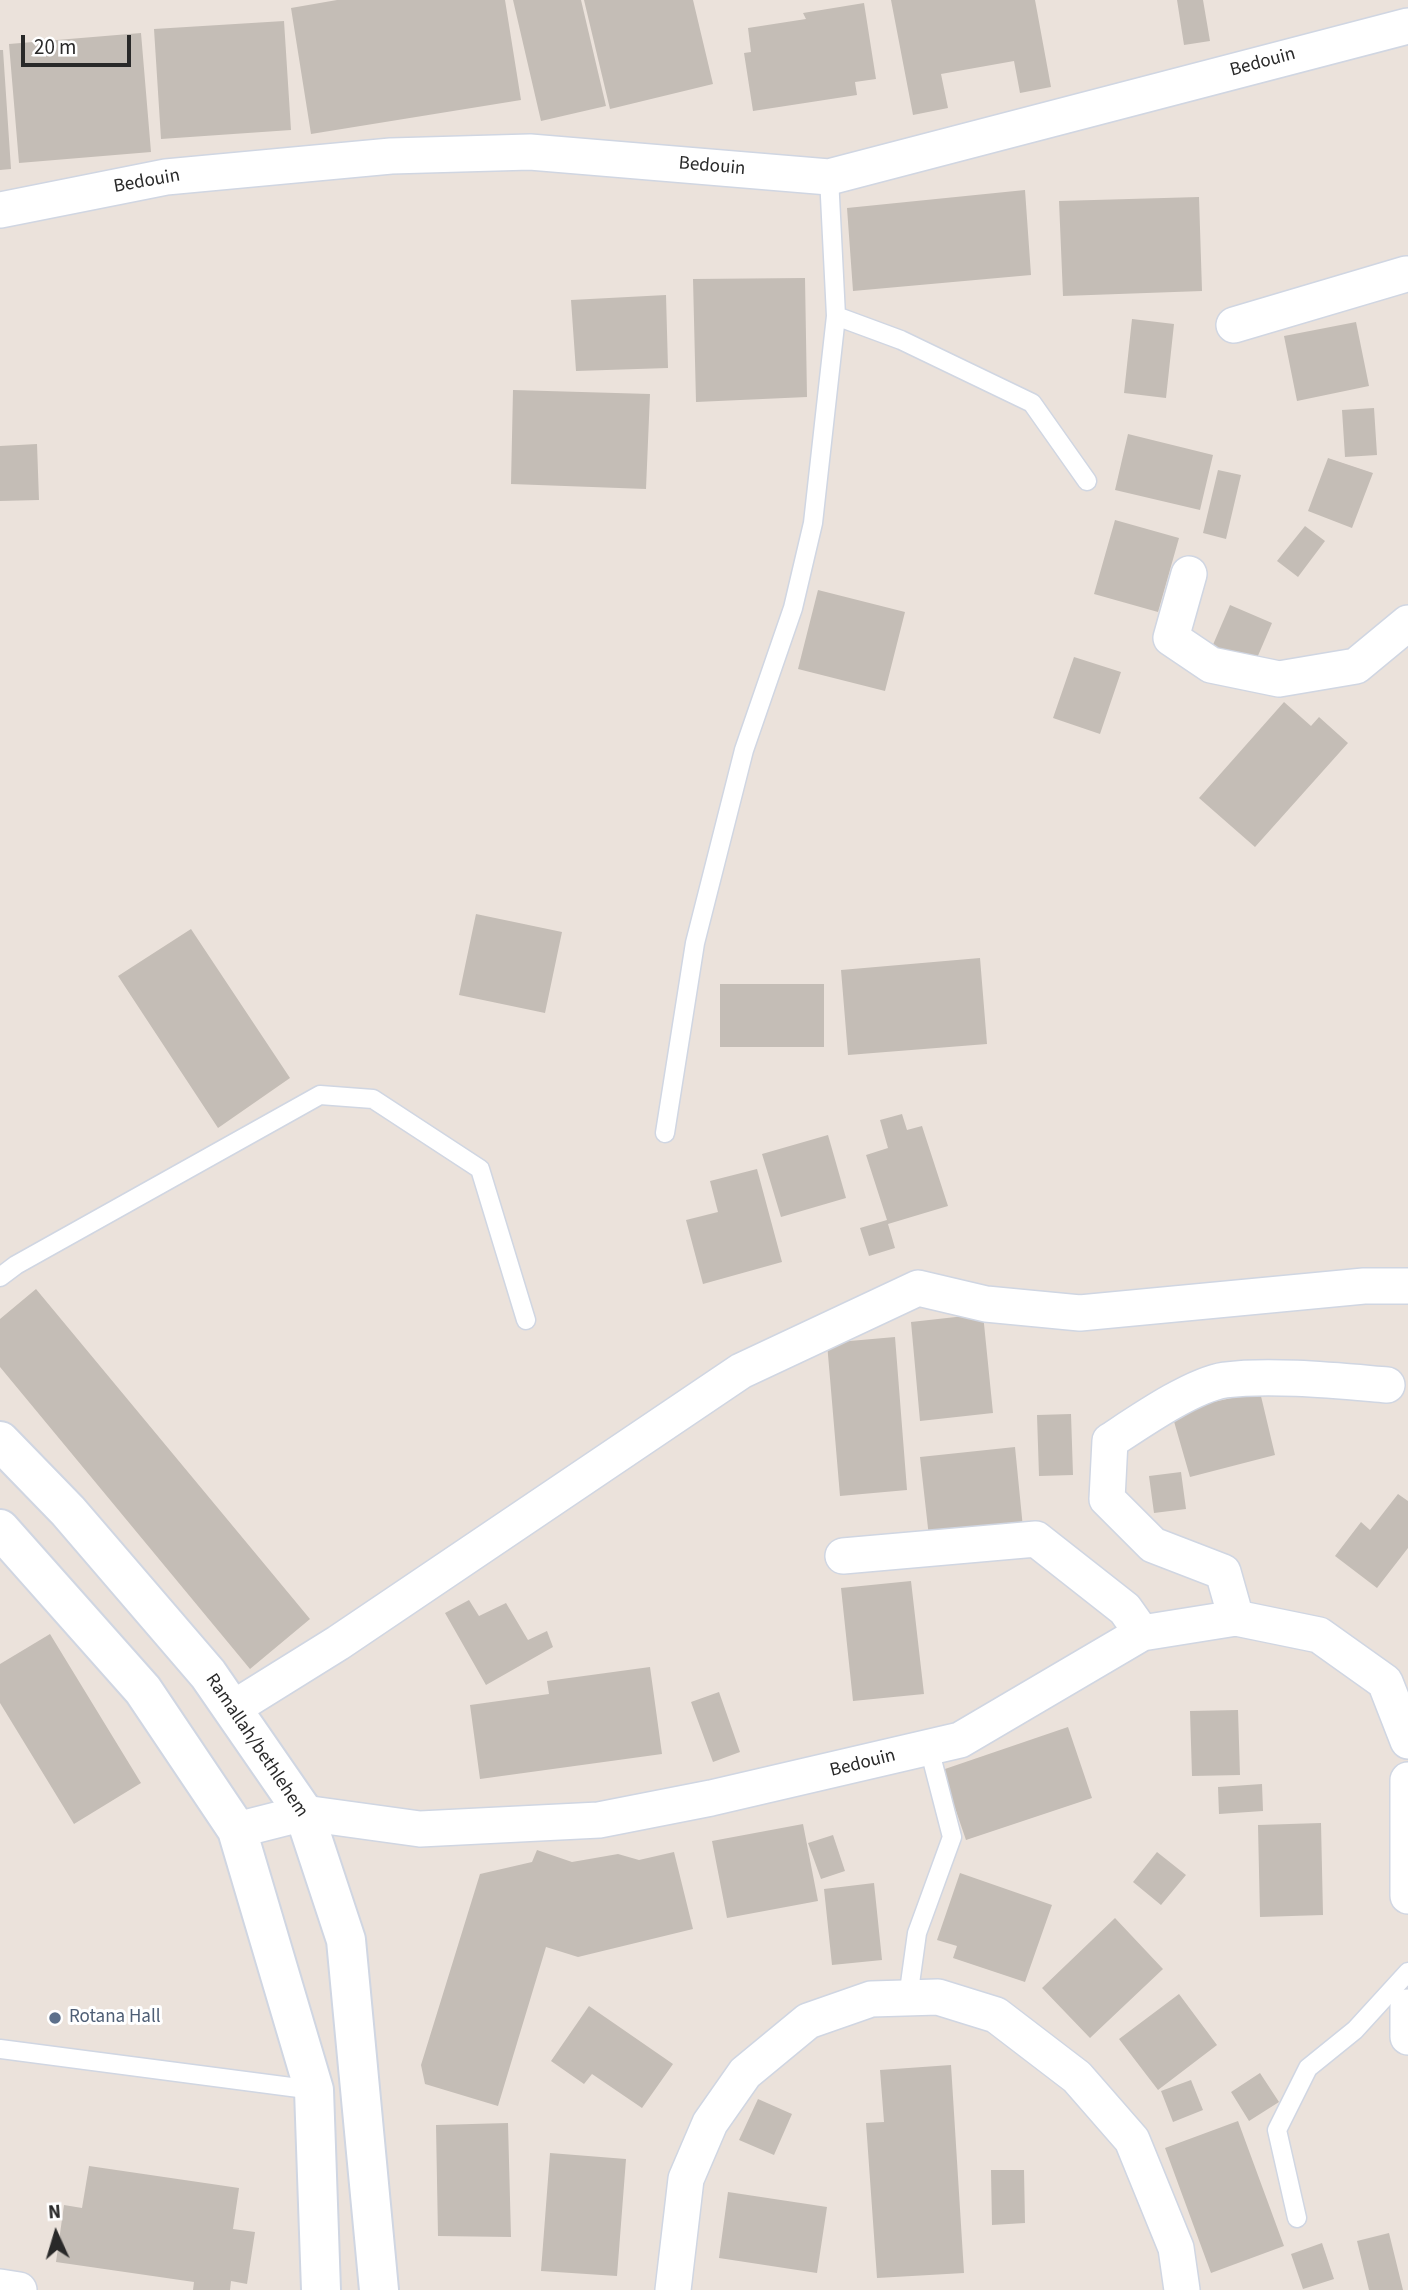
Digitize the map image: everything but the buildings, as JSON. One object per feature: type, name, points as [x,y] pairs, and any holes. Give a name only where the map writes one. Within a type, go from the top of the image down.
[{"type":"main road","name":"Ramallah/bethlehem","points":[[0,1441],[68,1511],[208,1674],[304,1813],[346,1940],[379,2290]]},
{"type":"main road","points":[[0,1529],[143,1690],[237,1830],[314,2090],[321,2290]]},
{"type":"street","name":"Bedouin","points":[[0,210],[166,177],[391,156],[530,152],[829,177],[1408,26]]},
{"type":"street","points":[[1234,325],[1407,267]]},
{"type":"street","points":[[1189,574],[1171,638],[1211,665],[1279,679],[1356,666],[1408,622]]},
{"type":"street","points":[[232,1709],[338,1643],[741,1371],[919,1288],[986,1304],[1080,1313],[1364,1286],[1408,1286]]},
{"type":"street","points":[[1236,1618],[1223,1572],[1153,1545],[1107,1499],[1111,1441],[1165,1405],[1223,1380],[1319,1380],[1387,1385]]},
{"type":"street","points":[[843,1556],[1036,1539],[1125,1609],[1142,1633]]},
{"type":"street","name":"Bedouin","points":[[237,1830],[304,1813],[420,1829],[599,1820],[827,1773],[960,1740],[1142,1633],[1236,1618],[1319,1634],[1385,1682],[1408,1741]]},
{"type":"street","points":[[1408,1780],[1408,1896]]},
{"type":"street","points":[[673,2290],[687,2179],[710,2123],[745,2073],[808,2021],[871,1999],[938,1997],[996,2015],[1077,2077],[1132,2140],[1176,2248],[1182,2290]]},
{"type":"street","points":[[1408,2007],[1408,2038]]},
{"type":"street","points":[[0,2287],[19,2290]]},
{"type":"lane","points":[[665,1133],[695,943],[744,750],[793,608],[813,523],[836,316],[829,177]]},
{"type":"lane","points":[[836,316],[901,340],[1032,403],[1087,481]]},
{"type":"lane","points":[[0,1277],[16,1265],[320,1095],[360,1098],[373,1100],[480,1169],[526,1321]]},
{"type":"lane","points":[[908,1998],[917,1933],[952,1837],[929,1748]]},
{"type":"lane","points":[[1297,2218],[1277,2130],[1308,2068],[1355,2030],[1408,1972]]},
{"type":"lane","points":[[0,2049],[314,2090]]},
{"type":"place","name":"Rotana Hall","points":[[55,2018]]}]
